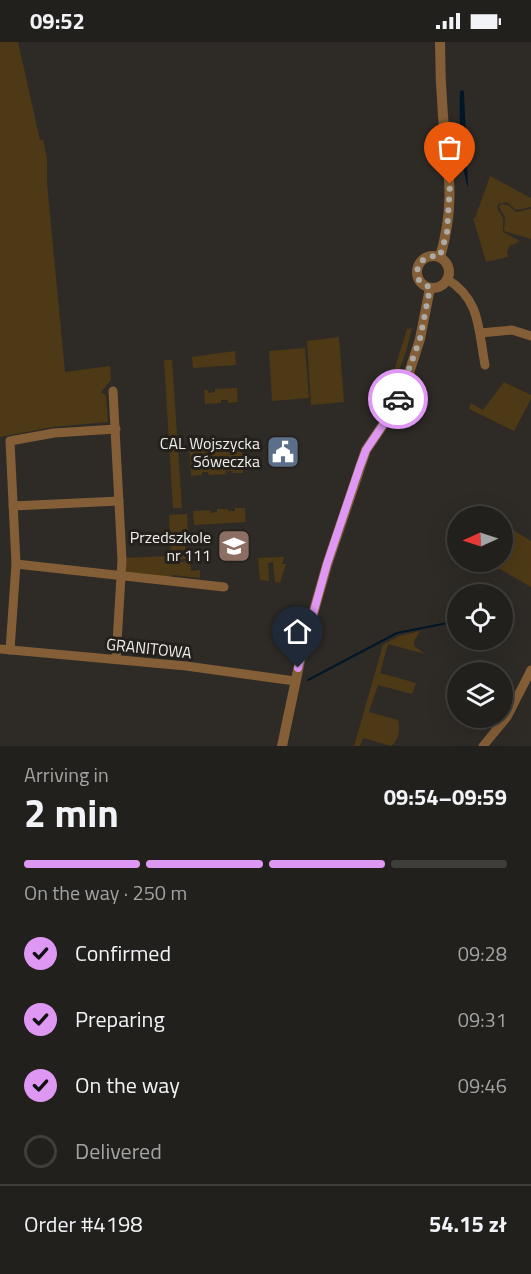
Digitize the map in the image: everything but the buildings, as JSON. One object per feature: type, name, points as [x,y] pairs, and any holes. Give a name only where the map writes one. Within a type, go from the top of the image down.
[{"type":"street","points":[[440,42],[442,108],[451,201],[447,232],[440,256]]},
{"type":"street","points":[[430,288],[442,285],[447,279],[448,266],[440,256]]},
{"type":"street","points":[[430,288],[419,280],[418,266],[426,258],[440,256]]},
{"type":"street","points":[[447,279],[459,287],[475,309],[485,365]]},
{"type":"street","points":[[282,746],[295,681],[327,564],[366,450],[393,410],[402,390],[420,339],[430,288]]},
{"type":"street","points":[[480,333],[512,330],[531,336]]},
{"type":"street","points":[[113,391],[121,576],[116,659]]},
{"type":"street","points":[[10,650],[16,564],[10,441],[54,433],[116,429]]},
{"type":"street","points":[[13,506],[119,501]]},
{"type":"street","points":[[16,564],[224,587]]},
{"type":"street","name":"GRANITOWA","points":[[0,649],[116,659],[295,681]]},
{"type":"street","points":[[483,746],[507,717],[531,670]]},
{"type":"shaded area","points":[[0,42],[18,42],[40,140],[43,140],[47,159],[47,183],[65,372],[110,366],[111,380],[101,392],[106,396],[108,422],[53,427],[0,437]]},
{"type":"shaded area","points":[[490,176],[531,198],[531,207],[516,210],[507,202],[498,204],[497,208],[503,218],[503,232],[520,241],[510,246],[507,251],[508,257],[486,262],[473,218],[475,218]]},
{"type":"shaded area","points":[[501,204],[508,205],[516,212],[531,209],[531,239],[504,231],[505,217],[499,207]]},
{"type":"shaded area","points":[[412,328],[406,352],[387,401],[385,400],[407,329]]},
{"type":"shaded area","points":[[339,337],[344,402],[311,405],[307,341]]},
{"type":"shaded area","points":[[305,348],[309,398],[272,401],[269,351]]},
{"type":"shaded area","points":[[235,351],[236,365],[193,368],[192,357]]},
{"type":"shaded area","points":[[164,360],[172,360],[182,508],[173,508]]},
{"type":"shaded area","points":[[504,382],[531,395],[514,431],[469,409],[471,403],[483,410]]},
{"type":"shaded area","points":[[237,388],[238,402],[228,403],[228,400],[221,400],[221,403],[205,404],[204,390],[208,390],[208,393],[215,392],[215,389]]},
{"type":"shaded area","points":[[241,440],[243,473],[226,471],[226,474],[209,475],[208,472],[202,472],[202,475],[191,476],[189,444],[200,443],[200,446],[207,445],[207,442],[223,441],[224,444],[231,444],[231,441]]},
{"type":"shaded area","points":[[235,508],[245,508],[246,522],[194,525],[193,511],[210,510],[210,513],[217,512],[217,509],[235,511]]},
{"type":"shaded area","points":[[187,514],[189,544],[185,545],[186,559],[175,562],[190,561],[191,571],[200,570],[200,578],[172,575],[171,578],[126,572],[125,558],[171,556],[169,515]]},
{"type":"shaded area","points":[[513,530],[531,541],[531,587],[505,572],[513,572]]},
{"type":"shaded area","points":[[284,557],[282,564],[286,564],[280,583],[275,582],[273,562],[268,563],[269,581],[260,580],[258,558]]},
{"type":"shaded area","points":[[420,631],[414,641],[414,646],[425,654],[388,644],[380,673],[416,683],[412,694],[378,685],[369,712],[398,720],[397,738],[391,746],[363,738],[360,746],[354,746],[383,645],[399,636]]},
{"type":"water","points":[[463,90],[468,188],[463,167],[461,141],[460,91]]},
{"type":"waterway","points":[[308,680],[397,633],[447,623]]},
{"type":"way so far","points":[[398,399],[420,339],[430,288],[419,280],[417,270],[421,261],[430,256],[440,256],[447,232],[451,201],[450,184]]},
{"type":"place","name":"CAL Wojszycka Sóweczka","points":[[283,452]]},
{"type":"place","name":"Przedszkole nr 111","points":[[234,546]]},
{"type":"route","points":[[298,668],[327,564],[360,466],[366,450],[398,399]]}]
